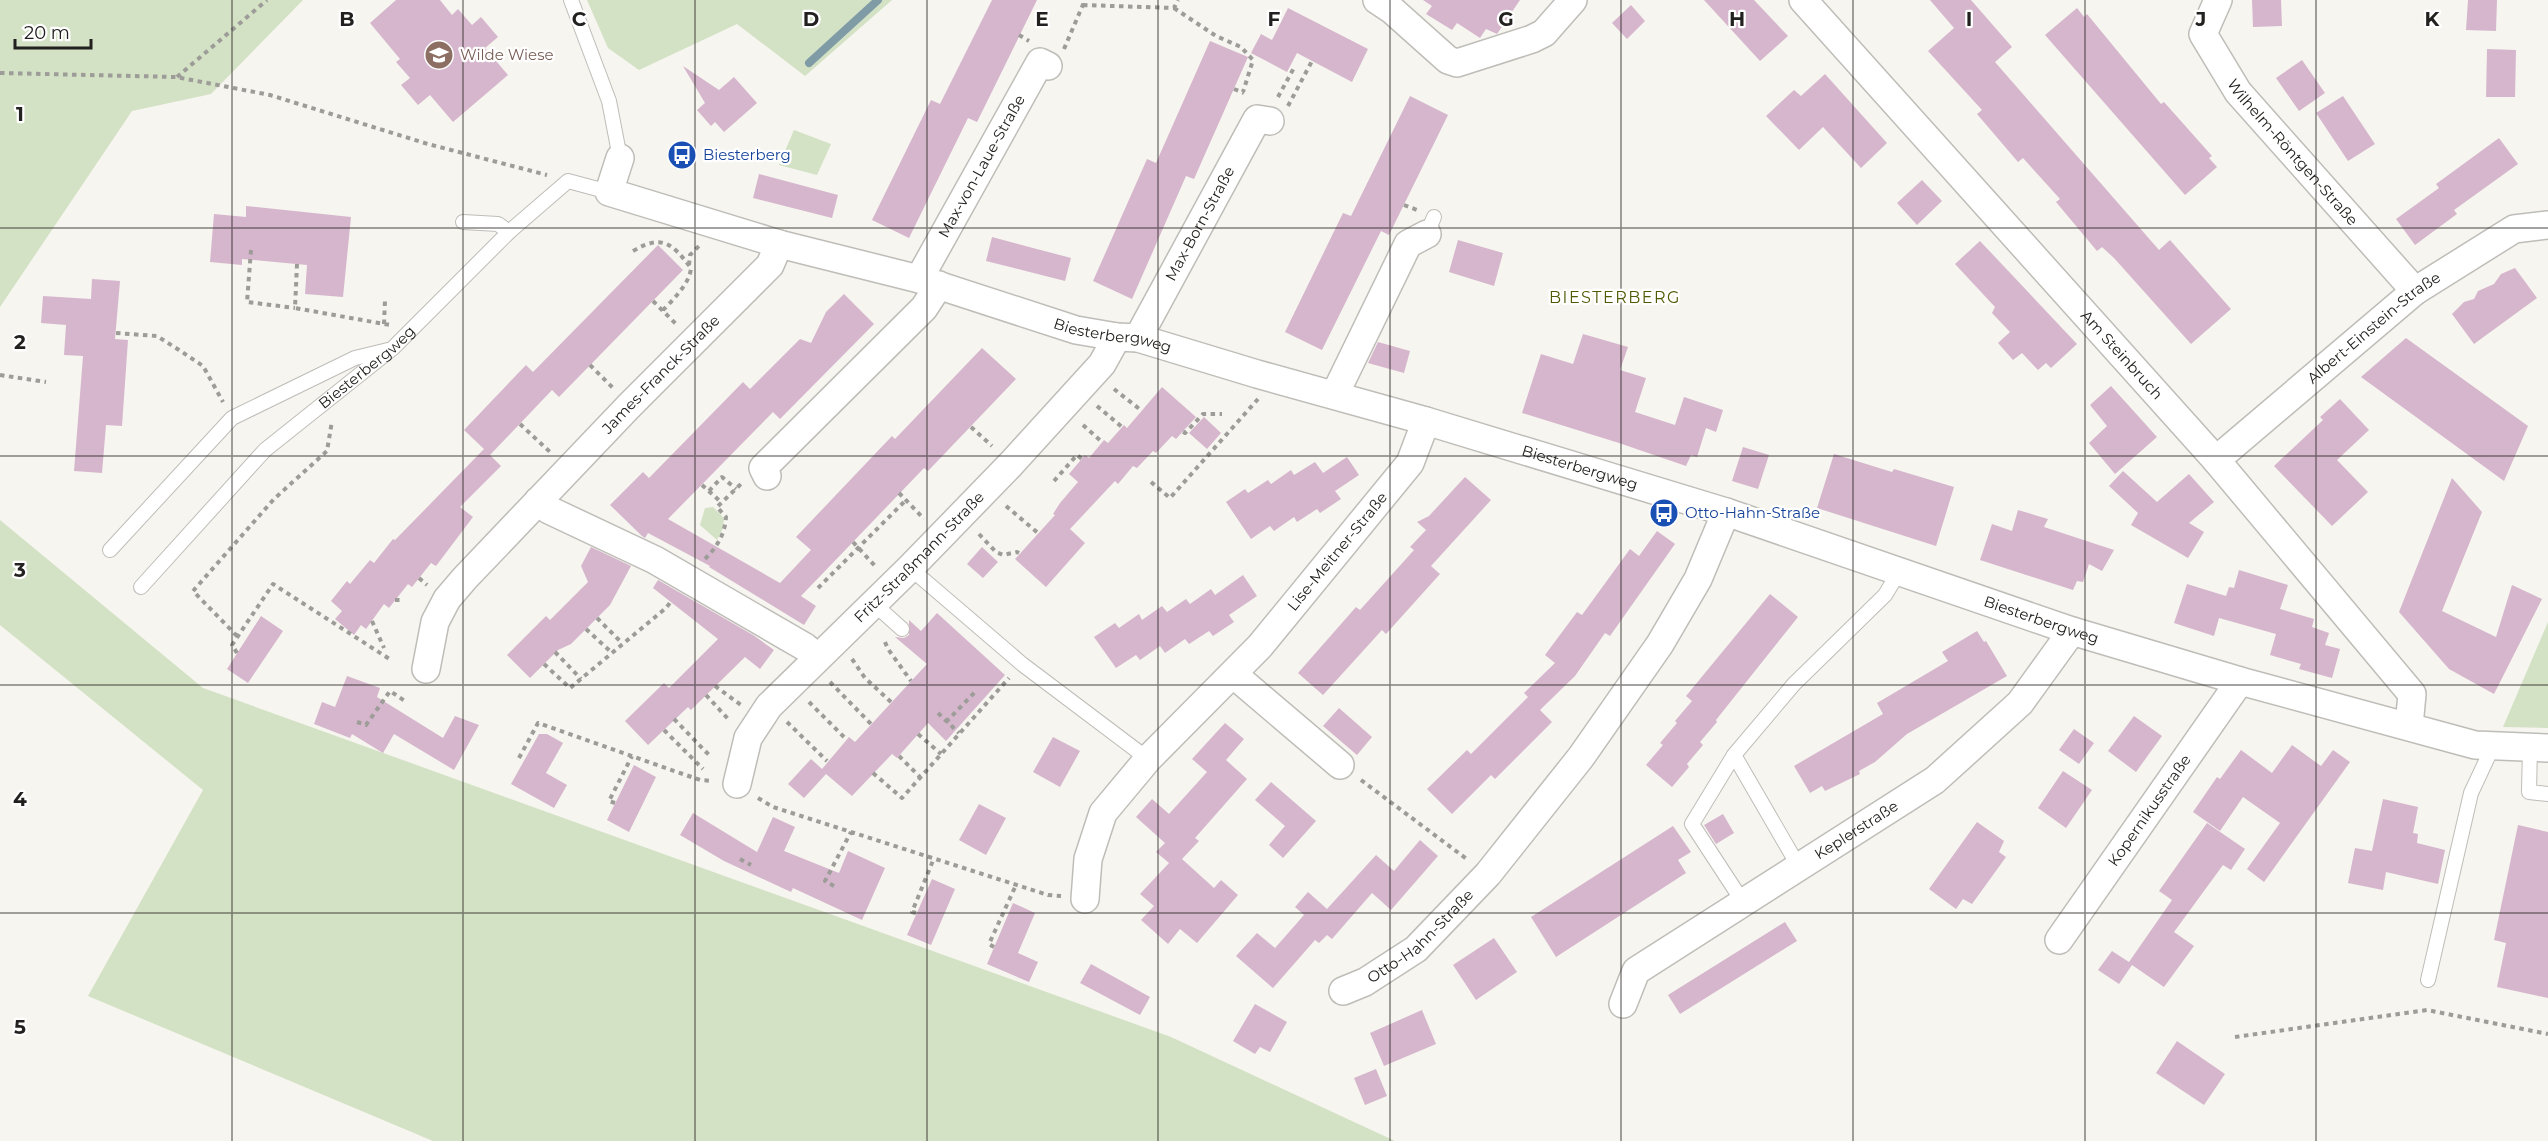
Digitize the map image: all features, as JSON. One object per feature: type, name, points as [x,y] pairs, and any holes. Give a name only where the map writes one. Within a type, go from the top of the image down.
[{"type":"street","points":[[1377,0],[1392,10],[1448,60],[1456,63],[1545,33],[1573,0]]},
{"type":"street","name":"Am Steinbruch","points":[[1803,0],[2216,460],[2412,694],[2409,726]]},
{"type":"street","name":"Wilhelm-Röntgen-Straße","points":[[2218,0],[2203,34],[2238,92],[2415,291]]},
{"type":"street","name":"Max-von-Laue-Straße","points":[[929,282],[1040,62],[1048,66]]},
{"type":"street","name":"Max-Born-Straße","points":[[1128,337],[1257,119],[1272,114]]},
{"type":"street","points":[[609,192],[620,158]]},
{"type":"street","name":"Biesterbergweg","points":[[609,192],[779,244],[929,282],[1076,330],[1128,337],[1426,421],[1726,512],[2072,631],[2240,681],[2475,745],[2539,747]]},
{"type":"street","name":"Albert-Einstein-Straße","points":[[2216,460],[2415,291],[2514,229],[2548,225]]},
{"type":"street","points":[[1335,394],[1408,244],[1430,226]]},
{"type":"street","name":"James-Franck-Straße","points":[[426,669],[435,622],[447,599],[538,501],[770,265],[779,244]]},
{"type":"street","points":[[765,472],[924,308],[929,282]]},
{"type":"street","name":"Fritz-Straßmann-Straße","points":[[737,783],[748,738],[762,715],[817,657],[910,568],[1011,464],[1128,337]]},
{"type":"street","name":"Lise-Meitner-Straße","points":[[1085,899],[1088,859],[1103,813],[1148,759],[1260,646],[1410,463],[1426,421]]},
{"type":"street","points":[[538,501],[549,510],[688,578],[805,647],[817,657]]},
{"type":"street","name":"Otto-Hahn-Straße","points":[[1343,991],[1365,982],[1416,949],[1488,874],[1581,757],[1660,644],[1698,579],[1726,512]]},
{"type":"street","name":"Keplerstraße","points":[[1623,1004],[1636,971],[1935,780],[2020,703],[2072,631]]},
{"type":"street","points":[[1233,674],[1340,765]]},
{"type":"street","name":"Kopernikusstraße","points":[[2060,940],[2240,681]]},
{"type":"lane","points":[[571,0],[609,101],[620,158]]},
{"type":"lane","name":"Biesterbergweg","points":[[141,587],[265,450],[393,348],[509,232],[568,181],[609,192]]},
{"type":"lane","points":[[463,222],[498,224],[509,232]]},
{"type":"lane","points":[[110,550],[232,418],[355,358],[393,348]]},
{"type":"lane","points":[[910,568],[1022,664],[1148,759]]},
{"type":"lane","points":[[1743,902],[1692,824],[1734,755],[1794,684],[1885,595],[1899,572]]},
{"type":"lane","points":[[873,603],[897,625]]},
{"type":"lane","points":[[2428,980],[2471,794],[2493,746]]},
{"type":"lane","points":[[2539,747],[2529,792],[2548,794]]},
{"type":"lane","points":[[1734,755],[1799,867]]},
{"type":"path","points":[[176,77],[267,0]]},
{"type":"path","points":[[1174,8],[1178,0]]},
{"type":"path","points":[[1048,66],[1063,51],[1084,2],[1174,8],[1216,36],[1241,47],[1253,60],[1242,92]]},
{"type":"path","points":[[1272,114],[1285,111],[1312,61]]},
{"type":"path","points":[[1272,114],[1295,66]]},
{"type":"path","points":[[0,72],[176,77],[270,95],[428,144],[568,181]]},
{"type":"path","points":[[662,311],[673,300],[690,274],[690,255],[704,239]]},
{"type":"path","points":[[633,251],[649,242],[659,240],[673,248],[689,266]]},
{"type":"path","points":[[251,250],[247,302],[371,321]]},
{"type":"path","points":[[295,308],[297,264]]},
{"type":"path","points":[[384,324],[385,300]]},
{"type":"path","points":[[653,301],[677,325]]},
{"type":"path","points":[[116,333],[157,336],[203,366],[221,398]]},
{"type":"path","points":[[590,365],[621,396]]},
{"type":"path","points":[[0,375],[46,382]]},
{"type":"path","points":[[1106,384],[1142,411]]},
{"type":"path","points":[[1151,482],[1170,498],[1264,392]]},
{"type":"path","points":[[1091,400],[1122,427]]},
{"type":"path","points":[[237,636],[193,591],[274,499],[327,451],[334,410],[329,401]]},
{"type":"path","points":[[1183,432],[1185,433],[1203,414],[1222,414]]},
{"type":"path","points":[[520,424],[551,453]]},
{"type":"path","points":[[1082,424],[1102,442]]},
{"type":"path","points":[[971,427],[987,441]]},
{"type":"path","points":[[1054,481],[1077,455],[1082,459]]},
{"type":"path","points":[[544,664],[570,688],[666,608],[692,572],[715,549],[725,529],[726,517],[717,507],[736,489],[765,472]]},
{"type":"path","points":[[709,491],[722,477],[736,489]]},
{"type":"path","points":[[702,484],[722,503]]},
{"type":"path","points":[[899,493],[926,521]]},
{"type":"path","points":[[999,499],[1038,533]]},
{"type":"path","points":[[818,588],[906,500]]},
{"type":"path","points":[[977,532],[996,552],[1003,555],[1017,552],[1020,554]]},
{"type":"path","points":[[853,542],[882,573]]},
{"type":"path","points":[[237,653],[232,645],[273,584],[391,660]]},
{"type":"path","points":[[395,600],[404,600]]},
{"type":"path","points":[[597,618],[622,644]]},
{"type":"path","points":[[372,621],[384,648]]},
{"type":"path","points":[[897,625],[886,633],[885,641],[888,649],[911,681]]},
{"type":"path","points":[[586,629],[611,652]]},
{"type":"path","points":[[555,652],[581,679]]},
{"type":"path","points":[[849,656],[865,678],[891,702]]},
{"type":"path","points":[[873,773],[902,798],[1022,664]]},
{"type":"path","points":[[829,681],[871,724]]},
{"type":"path","points":[[715,686],[747,709]]},
{"type":"path","points":[[357,722],[366,725],[390,691],[405,701]]},
{"type":"path","points":[[946,722],[975,692]]},
{"type":"path","points":[[706,696],[734,725]]},
{"type":"path","points":[[808,701],[847,740]]},
{"type":"path","points":[[938,713],[959,734]]},
{"type":"path","points":[[783,718],[827,761]]},
{"type":"path","points":[[674,719],[710,756]]},
{"type":"path","points":[[519,758],[538,723],[700,780]]},
{"type":"path","points":[[664,730],[703,769]]},
{"type":"path","points":[[918,734],[941,754]]},
{"type":"path","points":[[615,803],[609,801],[632,756]]},
{"type":"path","points":[[898,756],[920,777]]},
{"type":"path","points":[[1340,765],[1488,874]]},
{"type":"path","points":[[737,783],[773,807],[1048,895],[1085,899]]},
{"type":"path","points":[[834,886],[825,881],[851,832]]},
{"type":"path","points":[[916,913],[912,912],[934,858]]},
{"type":"path","points":[[740,859],[751,865]]},
{"type":"path","points":[[994,947],[989,944],[1016,885]]},
{"type":"path","points":[[2235,1037],[2427,1010],[2548,1034]]},
{"type":"green space","points":[[0,0],[303,0],[211,94],[132,111],[0,307]]},
{"type":"green space","points":[[587,0],[892,0],[805,76],[737,24],[639,70],[608,48]]},
{"type":"green space","points":[[794,130],[831,144],[817,175],[779,165]]},
{"type":"green space","points":[[713,507],[724,518],[723,528],[717,540],[700,525],[705,508]]},
{"type":"green space","points":[[0,520],[203,688],[1171,1037],[1395,1141],[433,1141],[88,996],[203,790],[0,625]]},
{"type":"green space","points":[[2548,622],[2548,728],[2503,727]]},
{"type":"building","points":[[396,0],[440,0],[452,15],[458,9],[472,25],[481,17],[498,37],[485,48],[508,75],[453,122],[430,95],[418,105],[401,85],[410,78],[396,62],[400,59],[370,23]]},
{"type":"building","points":[[992,0],[1037,0],[977,122],[968,118],[909,238],[872,220],[931,100],[940,104]]},
{"type":"building","points":[[1423,0],[1520,0],[1497,34],[1486,29],[1480,38],[1457,23],[1452,30],[1426,14],[1432,6]]},
{"type":"building","points":[[1704,0],[1754,0],[1788,36],[1760,61]]},
{"type":"building","points":[[1930,0],[1971,0],[2012,47],[1995,62],[2159,250],[2170,240],[2231,309],[2191,344],[2114,258],[2102,247],[2097,251],[2056,202],[2060,199],[2023,158],[2018,162],[1977,114],[1982,110],[1928,51],[1954,28]]},
{"type":"building","points":[[2252,0],[2281,0],[2282,26],[2253,27]]},
{"type":"building","points":[[2468,0],[2497,0],[2496,31],[2466,30]]},
{"type":"building","points":[[1631,5],[1645,21],[1627,39],[1612,23]]},
{"type":"building","points":[[1288,8],[1368,49],[1352,82],[1297,53],[1287,72],[1251,53],[1261,34],[1272,40]]},
{"type":"building","points":[[2077,8],[2084,17],[2087,14],[2161,104],[2164,102],[2212,156],[2209,158],[2217,167],[2185,195],[2045,35]]},
{"type":"building","points":[[1210,41],[1248,57],[1194,179],[1186,176],[1132,299],[1093,281],[1147,159],[1156,163]]},
{"type":"building","points":[[2487,49],[2516,50],[2515,97],[2486,97]]},
{"type":"building","points":[[2302,60],[2325,93],[2299,111],[2276,78]]},
{"type":"building","points":[[683,66],[719,90],[734,77],[757,103],[724,132],[715,122],[711,126],[697,110],[705,103]]},
{"type":"building","points":[[1825,74],[1887,143],[1861,168],[1823,127],[1799,150],[1766,116],[1794,90],[1801,96]]},
{"type":"building","points":[[1410,96],[1448,115],[1389,235],[1381,231],[1322,350],[1285,332],[1343,213],[1351,216]]},
{"type":"building","points":[[2343,96],[2375,144],[2348,161],[2316,113]]},
{"type":"building","points":[[2499,138],[2518,164],[2454,210],[2457,214],[2415,245],[2396,219],[2439,188],[2436,184]]},
{"type":"building","points":[[759,174],[838,195],[832,218],[753,198]]},
{"type":"building","points":[[1922,180],[1942,201],[1917,225],[1897,203]]},
{"type":"building","points":[[246,206],[351,217],[343,297],[305,294],[307,265],[242,259],[242,265],[210,262],[214,214],[246,217]]},
{"type":"building","points":[[992,237],[1071,258],[1065,281],[986,261]]},
{"type":"building","points":[[1458,240],[1503,253],[1494,286],[1449,272]]},
{"type":"building","points":[[1980,241],[2077,344],[2051,368],[2046,363],[2038,370],[2022,353],[2013,360],[1998,343],[2010,332],[1992,313],[1995,307],[1955,264]]},
{"type":"building","points":[[658,245],[683,270],[559,397],[552,390],[490,455],[501,466],[460,507],[473,517],[436,566],[431,563],[412,587],[408,584],[389,608],[384,604],[366,629],[361,625],[354,635],[335,619],[342,611],[331,601],[347,581],[350,584],[370,560],[374,563],[393,539],[395,540],[484,449],[464,430],[526,365],[533,372]]},
{"type":"building","points":[[2515,268],[2537,298],[2474,344],[2452,314],[2464,302],[2474,299],[2478,291],[2494,284],[2501,274]]},
{"type":"building","points":[[92,279],[120,281],[115,339],[128,340],[122,426],[106,425],[102,473],[74,471],[83,356],[64,355],[66,325],[41,323],[43,296],[91,299]]},
{"type":"building","points":[[844,294],[874,324],[780,419],[773,412],[668,519],[780,583],[811,550],[796,537],[892,436],[895,439],[982,348],[1016,379],[928,471],[924,468],[801,596],[816,606],[804,625],[710,566],[648,533],[645,538],[610,505],[643,472],[649,478],[743,382],[750,389],[800,339],[811,343],[826,312]]},
{"type":"building","points":[[1583,334],[1628,347],[1620,370],[1646,378],[1635,412],[1675,425],[1684,397],[1723,410],[1716,432],[1706,428],[1697,457],[1691,455],[1686,466],[1522,413],[1541,354],[1573,364]]},
{"type":"building","points":[[2406,338],[2528,426],[2504,481],[2361,377]]},
{"type":"building","points":[[1378,342],[1410,351],[1404,373],[1368,363]]},
{"type":"building","points":[[2111,386],[2157,437],[2115,474],[2089,443],[2107,426],[2090,405]]},
{"type":"building","points":[[1162,387],[1196,417],[1176,439],[1172,436],[1137,468],[1133,466],[1118,484],[1115,481],[1070,529],[1085,543],[1046,587],[1015,559],[1055,515],[1053,514],[1060,503],[1078,482],[1069,474],[1085,455],[1089,458],[1104,440],[1108,443],[1124,425],[1127,428]]},
{"type":"building","points":[[2340,399],[2369,430],[2337,460],[2368,492],[2332,526],[2274,466],[2323,420],[2320,417]]},
{"type":"building","points":[[1204,417],[1221,433],[1207,449],[1189,433]]},
{"type":"building","points":[[1743,447],[1769,455],[1758,489],[1732,481]]},
{"type":"building","points":[[1834,454],[1892,472],[1894,469],[1954,487],[1936,546],[1817,508]]},
{"type":"building","points":[[1347,457],[1359,475],[1335,491],[1341,499],[1320,513],[1317,509],[1297,522],[1294,517],[1274,531],[1270,526],[1251,539],[1226,502],[1245,489],[1248,493],[1268,480],[1271,484],[1291,470],[1294,475],[1315,462],[1323,473]]},
{"type":"building","points":[[2123,471],[2157,502],[2189,474],[2214,502],[2189,523],[2204,532],[2188,558],[2131,525],[2138,513],[2109,486]]},
{"type":"building","points":[[1465,477],[1491,500],[1431,566],[1440,574],[1386,634],[1382,630],[1323,695],[1298,673],[1356,607],[1360,610],[1414,550],[1410,547],[1426,530],[1417,522],[1429,516]]},
{"type":"building","points":[[2452,478],[2482,512],[2442,611],[2496,637],[2512,585],[2542,599],[2494,694],[2449,669],[2399,612]]},
{"type":"building","points":[[2018,510],[2048,519],[2044,527],[2114,550],[2102,571],[2089,564],[2083,582],[2077,581],[2073,590],[1980,560],[1992,524],[2012,531]]},
{"type":"building","points":[[1657,531],[1675,544],[1610,636],[1605,633],[1575,676],[1540,710],[1552,722],[1495,779],[1491,775],[1452,814],[1427,789],[1467,750],[1471,754],[1528,697],[1524,693],[1555,663],[1545,655],[1577,612],[1582,615],[1630,549],[1639,556]]},
{"type":"building","points":[[591,547],[631,566],[610,605],[571,644],[558,650],[530,678],[507,655],[546,616],[550,620],[588,582],[581,566]]},
{"type":"building","points":[[982,547],[998,562],[983,578],[967,564]]},
{"type":"building","points":[[2239,570],[2288,585],[2280,609],[2314,619],[2312,627],[2329,633],[2325,645],[2340,649],[2332,678],[2299,669],[2301,664],[2270,655],[2276,634],[2219,618],[2214,636],[2174,623],[2187,584],[2226,596],[2229,587],[2234,588]]},
{"type":"building","points":[[1243,575],[1257,596],[1229,615],[1234,622],[1213,636],[1209,631],[1189,644],[1185,639],[1165,653],[1160,646],[1140,660],[1136,655],[1116,668],[1094,637],[1115,623],[1119,628],[1139,614],[1142,620],[1162,606],[1167,612],[1186,599],[1190,604],[1211,589],[1215,595]]},
{"type":"building","points":[[658,580],[753,635],[774,650],[760,669],[745,657],[691,710],[688,707],[648,745],[625,721],[664,683],[669,688],[718,639],[653,588]]},
{"type":"building","points":[[1770,594],[1798,617],[1716,720],[1717,722],[1700,742],[1703,745],[1687,764],[1689,767],[1672,787],[1646,765],[1663,745],[1660,743],[1677,723],[1675,721],[1692,701],[1686,696]]},
{"type":"building","points":[[937,613],[1005,675],[946,741],[928,723],[897,758],[892,754],[852,796],[826,774],[804,798],[788,784],[811,759],[822,769],[849,737],[855,742],[927,664],[895,637],[904,638],[909,635],[909,620],[921,631]]},
{"type":"building","points":[[261,616],[283,631],[248,683],[227,669]]},
{"type":"building","points":[[1977,631],[1984,642],[1986,641],[2007,676],[1907,734],[1875,762],[1859,771],[1860,774],[1825,791],[1822,786],[1810,793],[1794,766],[1883,714],[1877,703],[1948,661],[1942,652]]},
{"type":"building","points":[[347,676],[380,688],[377,697],[443,738],[455,716],[479,725],[454,770],[394,734],[383,753],[352,734],[350,738],[314,724],[322,702],[335,707]]},
{"type":"building","points":[[1339,708],[1372,737],[1357,755],[1323,726]]},
{"type":"building","points":[[2134,716],[2162,736],[2136,772],[2108,751]]},
{"type":"building","points":[[1225,723],[1244,739],[1226,760],[1247,779],[1195,838],[1199,841],[1182,859],[1214,888],[1221,880],[1238,895],[1197,943],[1180,929],[1168,944],[1141,920],[1154,906],[1140,894],[1169,863],[1156,852],[1165,843],[1136,817],[1152,799],[1169,814],[1207,772],[1192,759]]},
{"type":"building","points":[[2074,729],[2094,743],[2079,764],[2059,750]]},
{"type":"building","points":[[539,734],[547,734],[563,743],[546,773],[567,785],[554,808],[511,784]]},
{"type":"building","points":[[1053,737],[1080,751],[1060,787],[1033,772]]},
{"type":"building","points":[[2292,745],[2321,766],[2333,750],[2350,762],[2264,882],[2247,869],[2280,823],[2243,797],[2220,831],[2193,812],[2217,777],[2220,779],[2241,750],[2272,773]]},
{"type":"building","points":[[634,765],[656,777],[629,832],[607,820]]},
{"type":"building","points":[[2063,771],[2092,790],[2066,828],[2038,808]]},
{"type":"building","points":[[1271,782],[1316,821],[1283,858],[1269,845],[1285,826],[1255,800]]},
{"type":"building","points":[[2383,799],[2418,807],[2413,833],[2418,834],[2417,843],[2445,850],[2438,884],[2386,872],[2383,890],[2348,883],[2355,848],[2372,851]]},
{"type":"building","points":[[979,804],[1006,818],[986,855],[959,840]]},
{"type":"building","points":[[693,813],[757,852],[773,817],[795,827],[784,851],[839,873],[848,851],[885,868],[862,920],[793,888],[791,892],[724,861],[680,835]]},
{"type":"building","points":[[1723,814],[1734,833],[1716,844],[1704,825]]},
{"type":"building","points":[[1977,822],[2004,841],[1999,852],[2006,857],[1972,904],[1963,899],[1956,909],[1929,889]]},
{"type":"building","points":[[2207,823],[2245,849],[2231,870],[2223,865],[2174,932],[2194,946],[2164,987],[2132,965],[2119,984],[2098,970],[2112,951],[2129,962],[2172,900],[2159,891]]},
{"type":"building","points":[[2518,825],[2548,832],[2548,998],[2497,987],[2506,943],[2494,940]]},
{"type":"building","points":[[1673,826],[1691,852],[1678,860],[1686,873],[1556,957],[1531,917]]},
{"type":"building","points":[[1420,840],[1438,856],[1391,910],[1372,893],[1332,939],[1327,935],[1319,943],[1315,940],[1273,988],[1236,956],[1257,933],[1275,948],[1304,915],[1295,907],[1308,892],[1327,909],[1376,855],[1394,871]]},
{"type":"building","points":[[932,879],[955,889],[931,945],[907,935]]},
{"type":"building","points":[[1013,903],[1035,913],[1018,953],[1038,962],[1029,982],[987,964]]},
{"type":"building","points":[[1785,922],[1797,941],[1680,1014],[1668,995]]},
{"type":"building","points":[[1494,938],[1517,972],[1476,1000],[1453,965]]},
{"type":"building","points":[[1091,964],[1150,997],[1140,1015],[1080,983]]},
{"type":"building","points":[[1255,1004],[1287,1022],[1270,1052],[1260,1047],[1255,1054],[1233,1041]]},
{"type":"building","points":[[1422,1010],[1436,1044],[1384,1066],[1370,1033]]},
{"type":"building","points":[[2177,1041],[2225,1074],[2204,1105],[2156,1073]]},
{"type":"building","points":[[1376,1069],[1387,1096],[1365,1105],[1354,1078]]},
{"type":"waterway","points":[[809,63],[878,0]]},
{"type":"place","name":"Wilde Wiese","points":[[439,55]]},
{"type":"place","name":"Biesterberg","points":[[682,155]]},
{"type":"place","name":"Otto-Hahn-Straße","points":[[1664,513]]},
{"type":"district","name":"BIESTERBERG","points":[[1615,297]]}]
